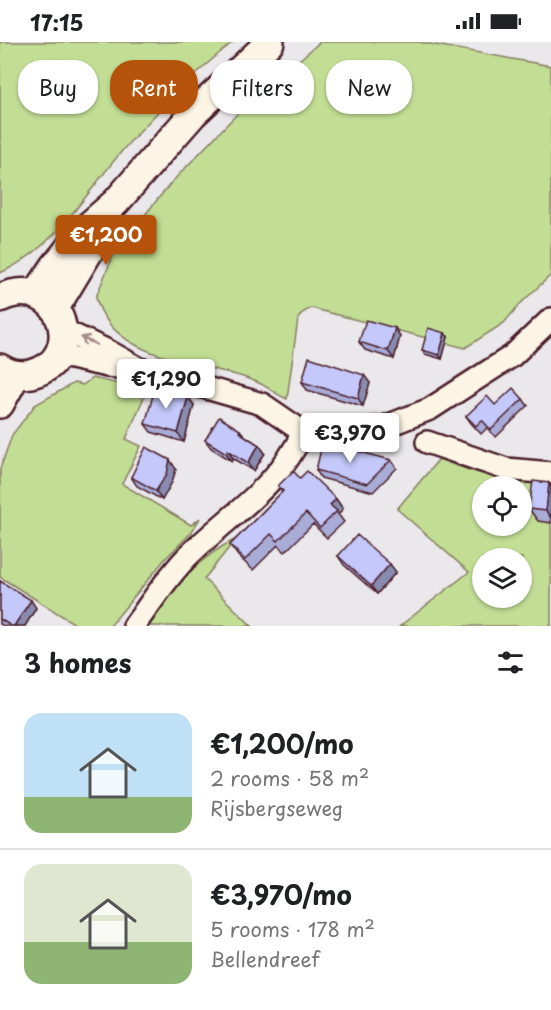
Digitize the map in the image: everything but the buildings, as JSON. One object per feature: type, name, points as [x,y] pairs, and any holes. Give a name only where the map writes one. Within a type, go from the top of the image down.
[{"type":"main road","points":[[0,404],[8,372],[28,375],[50,364],[53,322],[116,202],[193,114],[270,42]]},
{"type":"main road","points":[[0,298],[11,293],[24,292],[53,322]]},
{"type":"street","points":[[53,322],[107,366],[140,369],[262,404],[303,432],[341,433],[384,427],[430,409],[512,356],[551,319]]},
{"type":"street","points":[[134,626],[187,557],[256,498],[278,473],[303,432]]},
{"type":"street","points":[[427,442],[506,469],[551,473]]},
{"type":"green space","points":[[0,42],[233,42],[198,73],[198,60],[110,60],[110,114],[156,114],[113,161],[55,233],[38,249],[0,273]]},
{"type":"green space","points":[[320,42],[419,42],[551,66],[551,275],[519,305],[504,323],[465,348],[311,308],[302,313],[298,319],[287,399],[259,383],[238,375],[165,357],[142,348],[122,336],[106,319],[96,297],[114,253],[170,184],[237,114],[314,114],[314,60],[299,60]]},
{"type":"green space","points":[[92,378],[147,390],[126,439],[141,446],[122,484],[191,525],[200,518],[191,533],[165,559],[110,626],[78,626],[0,577],[0,469],[12,435],[35,405],[74,383],[83,385]]},
{"type":"green space","points":[[439,459],[490,476],[472,476],[472,536],[532,536],[532,482],[551,484],[551,626],[400,626],[469,572],[397,509]]},
{"type":"green space","points":[[236,539],[204,579],[252,626],[146,626],[175,588],[196,566]]}]
